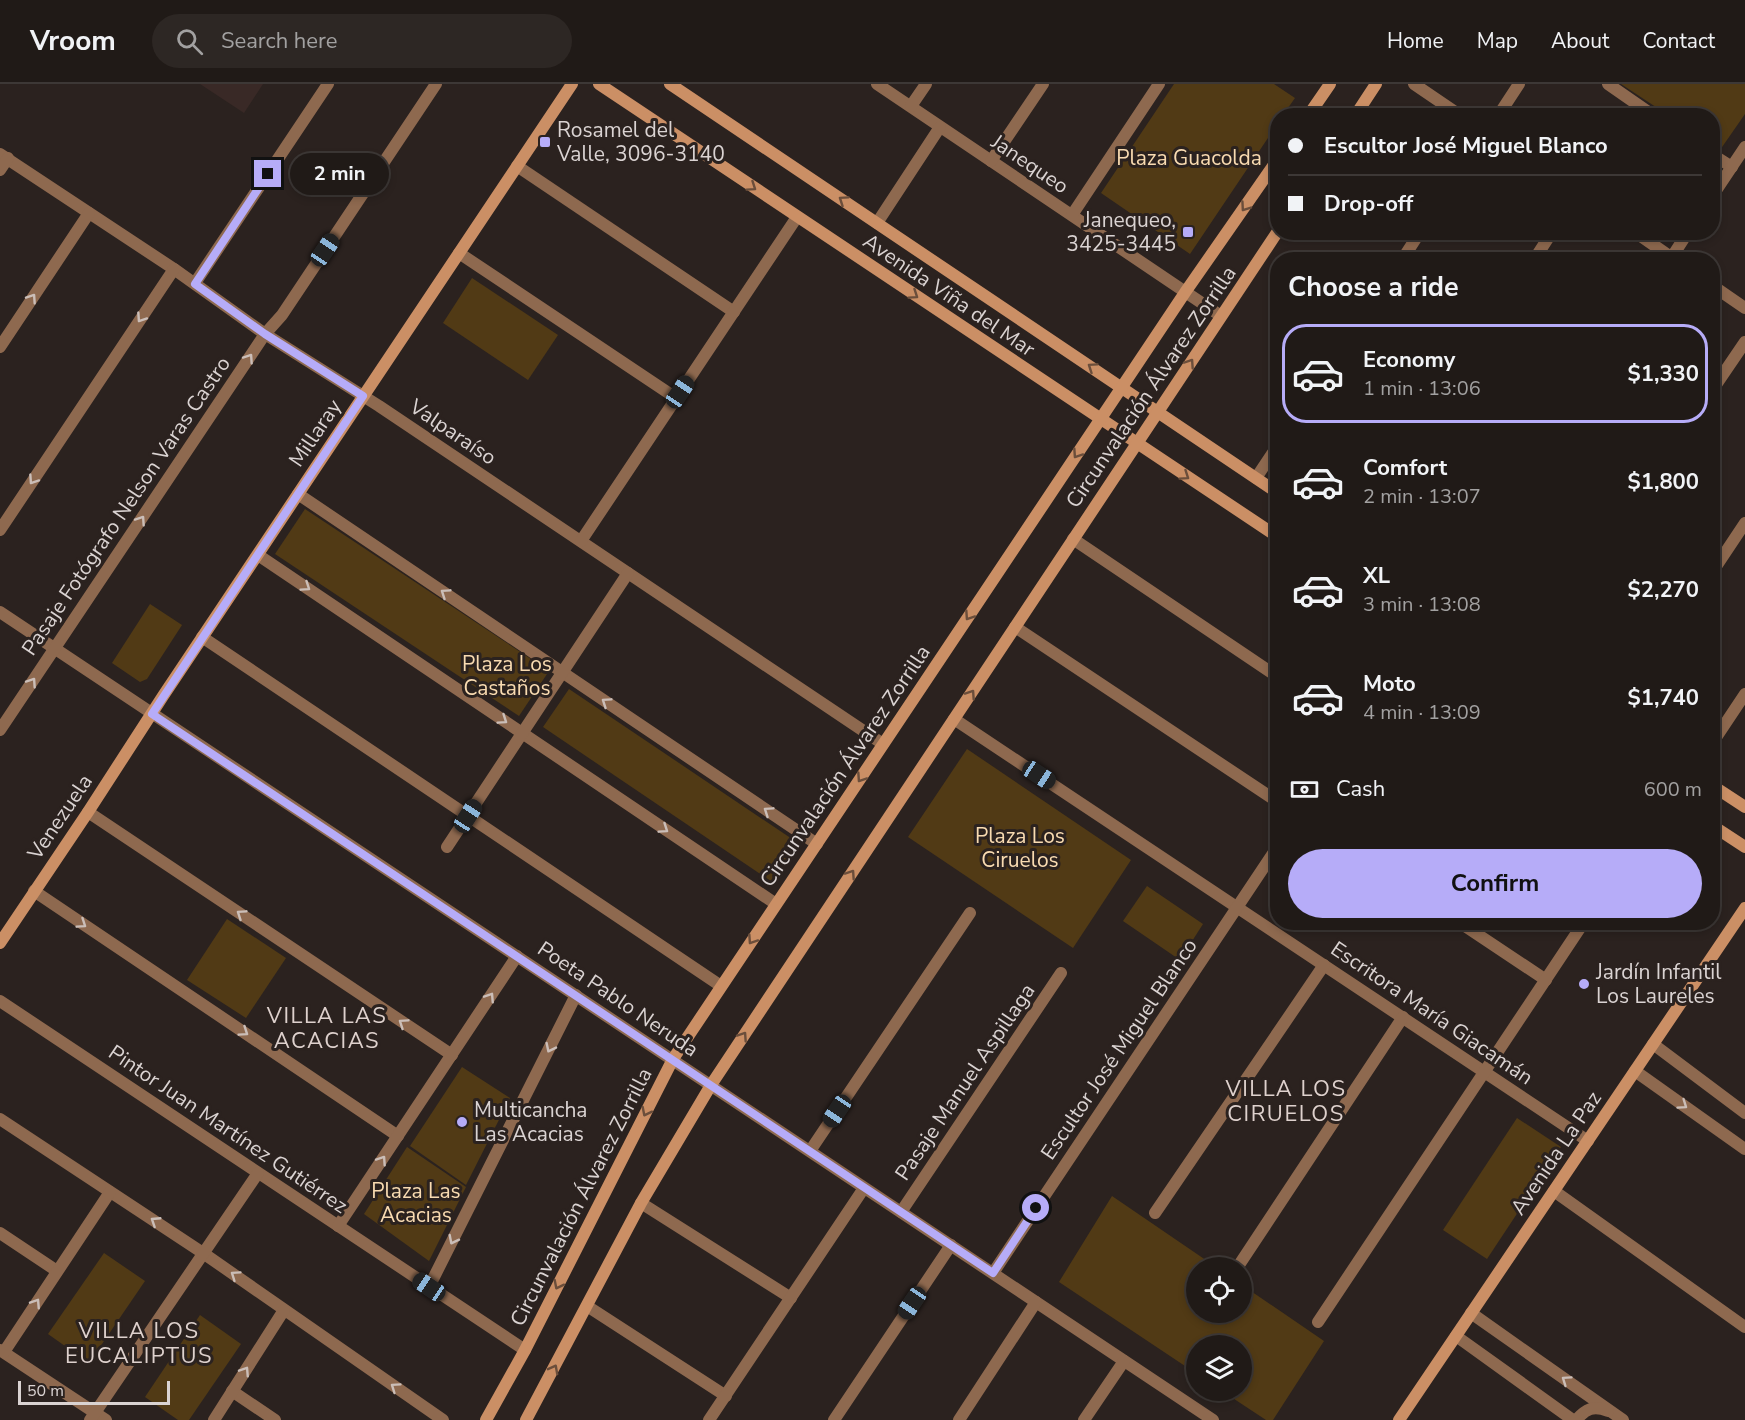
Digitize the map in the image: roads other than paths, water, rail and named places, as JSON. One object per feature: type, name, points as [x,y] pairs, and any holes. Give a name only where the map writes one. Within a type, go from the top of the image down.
[{"type":"main road","name":"Millaray","points":[[152,714],[572,84]]},
{"type":"main road","name":"Avenida Viña del Mar","points":[[599,84],[1270,532]]},
{"type":"main road","name":"Avenida Viña del Mar","points":[[670,84],[1270,488]]},
{"type":"main road","points":[[1314,108],[1330,84]]},
{"type":"main road","points":[[1360,108],[1376,84]]},
{"type":"main road","name":"Circunvalación Álvarez Zorrilla","points":[[486,1420],[525,1350],[672,1059],[1186,291],[1270,170]]},
{"type":"main road","name":"Circunvalación Álvarez Zorrilla","points":[[526,1420],[641,1203],[711,1085],[1272,240]]},
{"type":"main road","name":"Venezuela","points":[[0,943],[152,714]]},
{"type":"main road","points":[[1720,791],[1745,807]]},
{"type":"main road","points":[[1720,831],[1745,847]]},
{"type":"main road","name":"Avenida La Paz","points":[[1399,1420],[1745,908]]},
{"type":"street","points":[[195,284],[328,84]]},
{"type":"street","name":"Pasaje Fotógrafo Nelson Varas Castro","points":[[0,730],[265,334],[288,306],[436,84]]},
{"type":"street","name":"Janequeo","points":[[877,84],[1221,316]]},
{"type":"street","points":[[911,106],[926,84]]},
{"type":"street","points":[[991,161],[1042,84]]},
{"type":"street","points":[[1072,214],[1159,84]]},
{"type":"street","points":[[1414,84],[1449,108]]},
{"type":"street","points":[[1503,108],[1519,84]]},
{"type":"street","points":[[1608,84],[1642,108]]},
{"type":"street","points":[[877,223],[940,126]]},
{"type":"street","points":[[1720,185],[1745,147]]},
{"type":"street","points":[[0,170],[4,156]]},
{"type":"street","name":"Valparaíso","points":[[4,156],[174,269],[265,334],[363,396],[884,744]]},
{"type":"street","points":[[1720,159],[1732,167]]},
{"type":"street","points":[[517,166],[734,312]]},
{"type":"street","points":[[0,347],[89,213]]},
{"type":"street","points":[[580,541],[797,217]]},
{"type":"street","points":[[1646,240],[1662,252]]},
{"type":"street","points":[[459,253],[676,399]]},
{"type":"street","points":[[0,530],[174,269]]},
{"type":"street","points":[[1720,291],[1745,308]]},
{"type":"street","points":[[1720,379],[1745,342]]},
{"type":"street","points":[[1256,478],[1270,457]]},
{"type":"street","points":[[298,494],[817,844]]},
{"type":"street","points":[[1720,560],[1745,523]]},
{"type":"street","points":[[1072,538],[1270,672]]},
{"type":"street","points":[[258,555],[776,904]]},
{"type":"street","points":[[447,847],[628,573]]},
{"type":"street","name":"Poeta Pablo Neruda","points":[[0,612],[1124,1360],[1209,1419]]},
{"type":"street","points":[[1015,627],[1270,797]]},
{"type":"street","points":[[202,637],[721,986]]},
{"type":"street","points":[[1720,732],[1745,694]]},
{"type":"street","name":"Escritora María Giacamán","points":[[954,719],[1270,929]]},
{"type":"street","points":[[88,812],[452,1055]]},
{"type":"street","name":"Escultor José Miguel Blanco","points":[[993,1273],[1270,858]]},
{"type":"street","points":[[34,891],[398,1136]]},
{"type":"street","points":[[810,1151],[970,913]]},
{"type":"street","name":"Escritora María Giacamán","points":[[1272,930],[1588,1141]]},
{"type":"street","points":[[1471,930],[1546,980]]},
{"type":"street","points":[[1318,1322],[1579,930]]},
{"type":"street","points":[[338,1226],[517,956]]},
{"type":"street","points":[[1155,1213],[1324,965]]},
{"type":"street","name":"Pasaje Manuel Aspillaga","points":[[901,1212],[1061,973]]},
{"type":"street","points":[[429,1287],[576,995]]},
{"type":"street","name":"Pintor Juan Martínez Gutiérrez","points":[[0,1000],[525,1350]]},
{"type":"street","points":[[1244,1257],[1403,1017]]},
{"type":"street","points":[[1653,1044],[1745,1113]]},
{"type":"street","points":[[1635,1071],[1745,1149]]},
{"type":"street","points":[[0,1119],[203,1253],[443,1420]]},
{"type":"street","points":[[110,1192],[2,1351],[97,1418],[203,1253],[258,1173]]},
{"type":"street","points":[[709,1420],[864,1188]]},
{"type":"street","points":[[1554,1191],[1745,1328]]},
{"type":"street","points":[[641,1203],[790,1298]]},
{"type":"street","points":[[0,1233],[57,1271]]},
{"type":"street","points":[[834,1420],[951,1245]]},
{"type":"street","points":[[959,1420],[1036,1302]]},
{"type":"street","points":[[587,1306],[726,1395]]},
{"type":"street","points":[[214,1420],[284,1310]]},
{"type":"street","points":[[1471,1313],[1619,1417]]},
{"type":"street","points":[[1456,1336],[1574,1420],[1584,1411],[1598,1407],[1619,1417]]},
{"type":"street","points":[[1083,1420],[1124,1360]]},
{"type":"street","points":[[232,1391],[275,1420]]},
{"type":"place","name":"Rosamel del Valle, 3096-3140","points":[[545,142]]},
{"type":"place","name":"Janequeo, 3425-3445","points":[[1188,232]]},
{"type":"place","name":"Jardín Infantil Los Laureles","points":[[1584,984]]},
{"type":"place","name":"Multicancha Las Acacias","points":[[462,1122]]},
{"type":"district","name":"VILLA LAS ACACIAS","points":[[327,1028]]},
{"type":"district","name":"VILLA LOS CIRUELOS","points":[[1286,1102]]},
{"type":"district","name":"VILLA LOS EUCALIPTUS","points":[[139,1344]]},
{"type":"park label","name":"Plaza Guacolda","points":[[1189,158]]},
{"type":"park label","name":"Plaza Los Castaños","points":[[507,676]]},
{"type":"park label","name":"Plaza Los Ciruelos","points":[[1020,848]]},
{"type":"park label","name":"Plaza Las Acacias","points":[[416,1203]]}]
